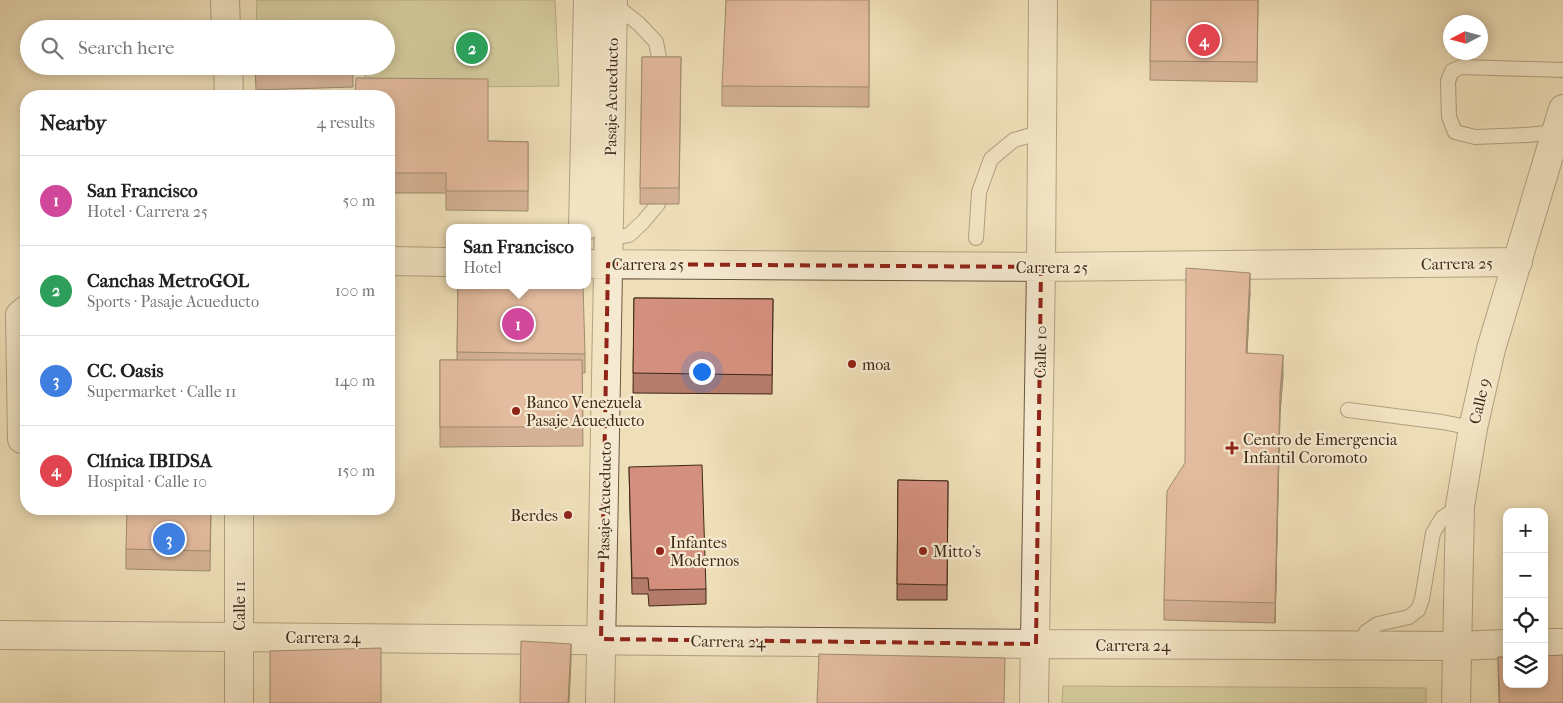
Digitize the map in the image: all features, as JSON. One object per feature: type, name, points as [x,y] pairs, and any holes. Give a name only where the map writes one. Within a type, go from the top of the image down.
[{"type":"street","points":[[225,0],[226,20]]},
{"type":"street","name":"Calle 10","points":[[1034,703],[1043,0]]},
{"type":"street","points":[[583,224],[605,1]]},
{"type":"street","name":"Pasaje Acueducto","points":[[600,703],[601,256],[605,1]]},
{"type":"street","points":[[228,75],[229,90]]},
{"type":"street","name":"Calle 9","points":[[1456,703],[1460,506],[1473,428],[1491,349],[1560,120]]},
{"type":"street","name":"Carrera 25","points":[[601,256],[1041,267],[1518,262]]},
{"type":"street","points":[[395,261],[446,262]]},
{"type":"street","name":"Calle 11","points":[[239,515],[239,703]]},
{"type":"street","name":"Carrera 24","points":[[0,635],[1036,644],[1456,646],[1503,644]]},
{"type":"street","points":[[1548,643],[1563,643]]},
{"type":"lane","points":[[605,1],[640,24],[656,42],[662,73]]},
{"type":"lane","points":[[1560,120],[1527,135],[1475,137],[1456,132],[1449,117],[1448,81],[1452,72],[1461,67],[1563,70]]},
{"type":"lane","points":[[976,238],[979,192],[990,159],[1014,140],[1042,132]]},
{"type":"lane","points":[[601,256],[629,235],[658,204]]},
{"type":"lane","points":[[1348,410],[1442,422],[1473,428]]},
{"type":"lane","points":[[1360,645],[1366,632],[1378,624],[1409,617],[1418,610],[1422,598],[1433,533],[1442,518],[1460,506]]},
{"type":"highlighted area","points":[[608,264],[1041,267],[1036,644],[601,639]]},
{"type":"green space","points":[[257,0],[555,0],[559,86],[366,88],[365,75],[395,75],[395,20],[256,20]]},
{"type":"green space","points":[[1063,686],[1426,688],[1426,703],[1062,703]]},
{"type":"building","points":[[726,0],[869,0],[869,87],[722,86]]},
{"type":"building","points":[[1151,0],[1258,0],[1257,62],[1150,61]]},
{"type":"building","points":[[642,57],[681,57],[679,188],[640,188]]},
{"type":"building","points":[[356,78],[488,79],[488,141],[528,142],[528,191],[446,191],[446,173],[395,173],[395,90],[355,90]]},
{"type":"building","name":"Centro de Emergencia Infantil Coromoto","points":[[1186,268],[1250,273],[1246,353],[1283,355],[1280,393],[1275,603],[1164,600],[1167,491],[1185,463]]},
{"type":"building","points":[[458,289],[583,289],[585,354],[457,352]]},
{"type":"building","points":[[634,298],[773,299],[772,375],[633,373]]},
{"type":"building","points":[[440,360],[582,360],[583,427],[440,427]]},
{"type":"building","points":[[702,465],[706,589],[649,590],[648,578],[632,578],[629,467]]},
{"type":"building","points":[[898,480],[948,481],[947,585],[897,584]]},
{"type":"building","points":[[127,515],[211,515],[210,551],[126,549]]},
{"type":"building","points":[[521,641],[571,644],[568,703],[520,703]]},
{"type":"building","points":[[381,648],[381,703],[270,703],[270,651]]},
{"type":"building","points":[[819,654],[1005,658],[1004,703],[817,703]]},
{"type":"building","points":[[1563,655],[1563,703],[1500,703],[1498,657],[1503,657],[1503,688],[1548,688],[1548,656]]},
{"type":"place","name":"Clínica IBIDSA","points":[[1204,40]]},
{"type":"place","name":"Canchas MetroGOL","points":[[472,48]]},
{"type":"place","name":"San Francisco","points":[[518,324]]},
{"type":"place","name":"moa","points":[[852,364]]},
{"type":"place","name":"Banco Venezuela Pasaje Acueducto","points":[[516,411]]},
{"type":"place","name":"Centro de Emergencia Infantil Coromoto","points":[[1232,448]]},
{"type":"place","name":"Berdes","points":[[568,515]]},
{"type":"place","name":"CC. Oasis","points":[[169,539]]},
{"type":"place","name":"Infantes Modernos","points":[[660,551]]},
{"type":"place","name":"Mitto's","points":[[923,551]]}]
